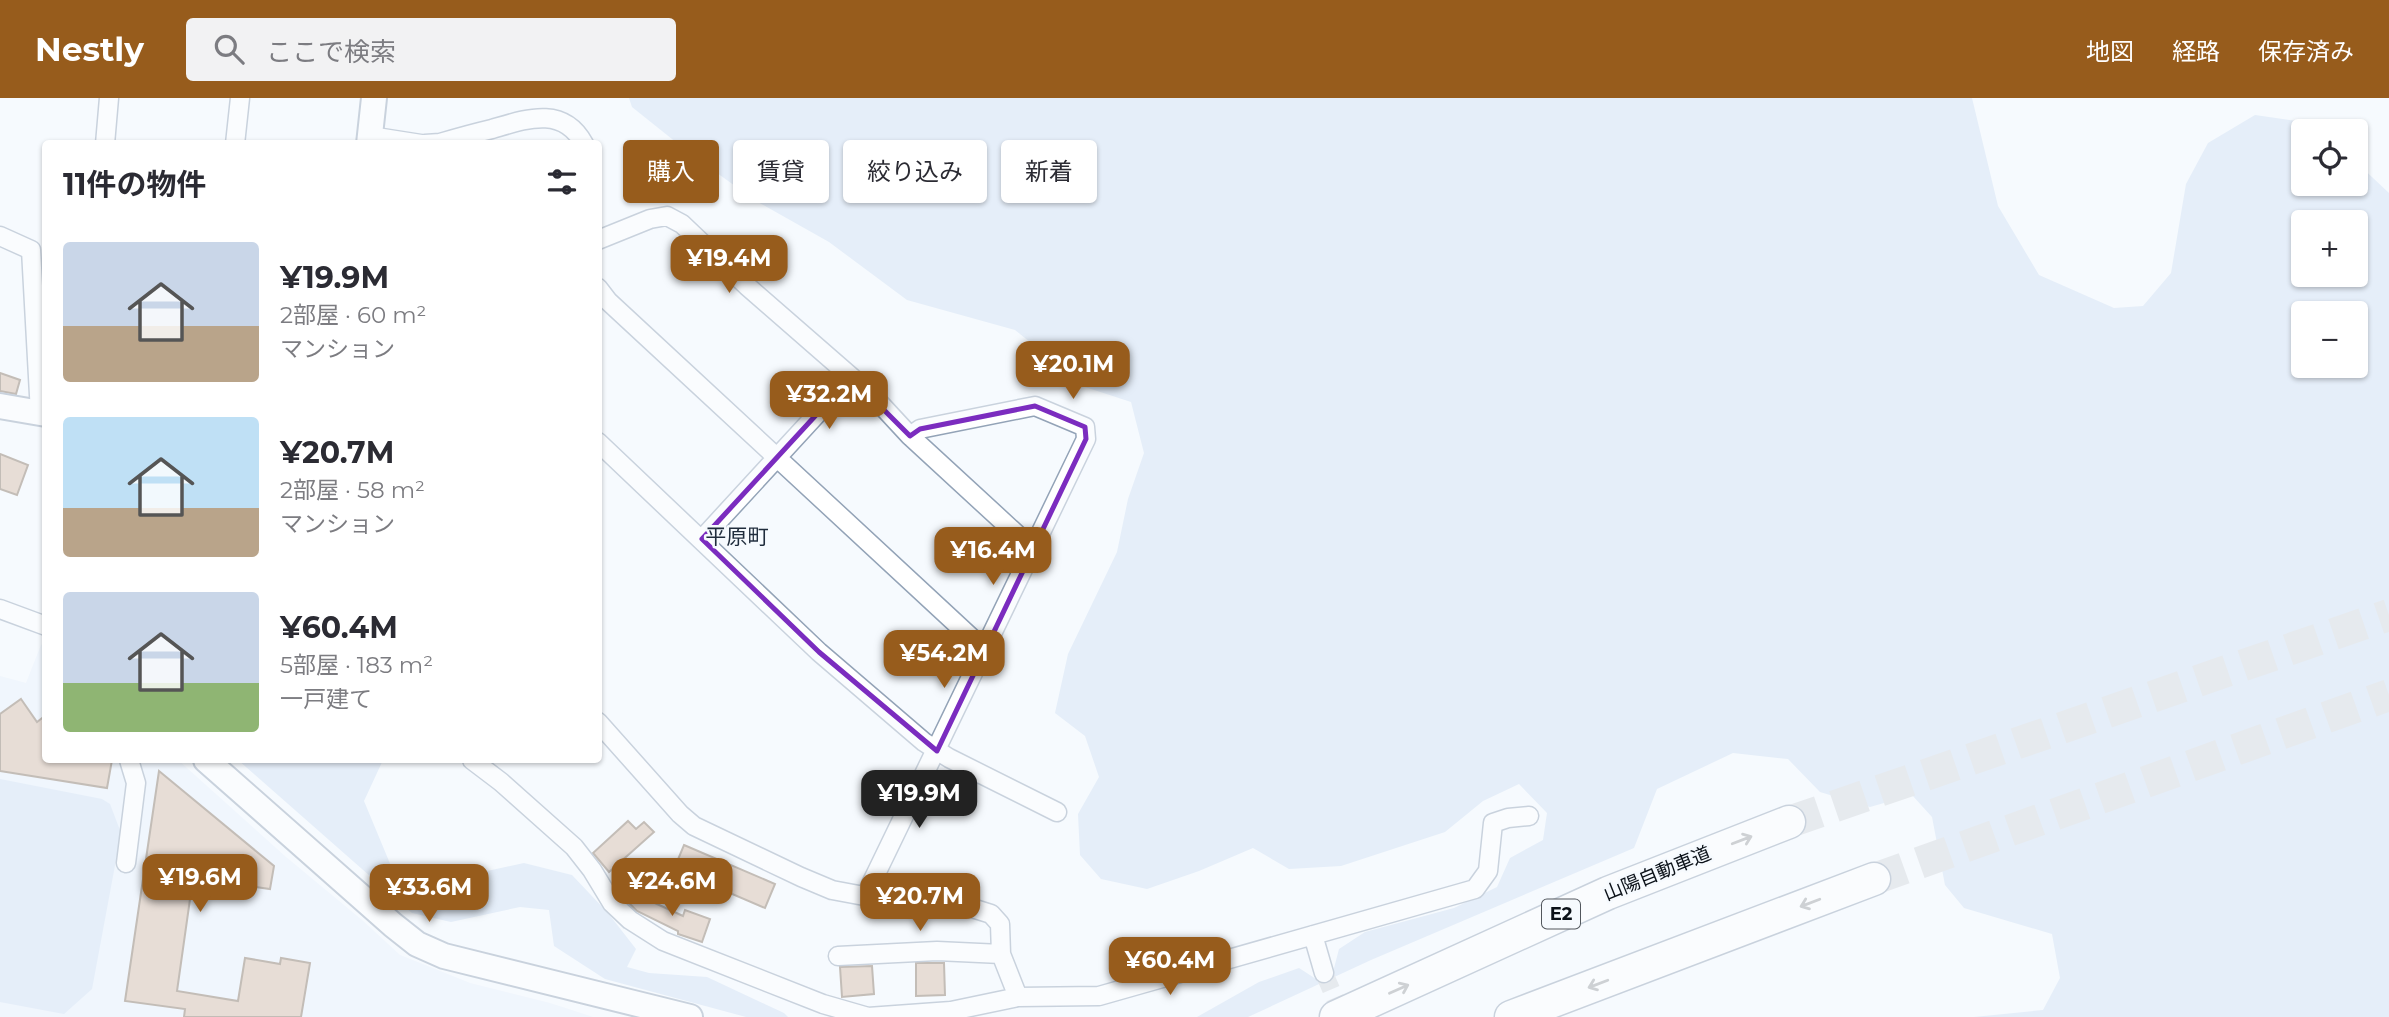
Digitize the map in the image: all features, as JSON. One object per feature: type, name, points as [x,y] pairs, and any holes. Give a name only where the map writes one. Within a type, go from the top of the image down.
[{"type":"highway","name":"山陽自動車道","points":[[1336,1017],[1608,893],[1789,822]]},
{"type":"highway","points":[[1511,1017],[1874,879]]},
{"type":"street","points":[[105,140],[109,98]]},
{"type":"street","points":[[235,140],[240,98]]},
{"type":"street","points":[[369,140],[374,98]]},
{"type":"street","points":[[451,140],[534,117],[559,120],[577,131],[582,140]]},
{"type":"street","points":[[602,238],[650,219],[667,216],[682,224],[747,286],[872,395],[910,436],[1023,540],[1034,545]]},
{"type":"street","points":[[0,236],[31,250],[42,400]]},
{"type":"street","points":[[602,293],[777,459],[976,642],[986,647]]},
{"type":"street","points":[[702,539],[851,377]]},
{"type":"street","points":[[0,406],[42,414]]},
{"type":"street","points":[[867,896],[1086,439],[1084,427],[1035,407],[920,429],[910,436]]},
{"type":"street","points":[[602,446],[819,652],[937,751],[1057,812]]},
{"type":"street","points":[[0,609],[42,625]]},
{"type":"street","points":[[602,726],[680,814],[694,825],[832,890],[891,901],[972,908],[991,914],[1000,924],[1001,954],[1018,997]]},
{"type":"street","points":[[126,863],[135,783],[130,763]]},
{"type":"street","points":[[209,763],[417,944],[444,956],[690,1017]]},
{"type":"street","points":[[476,763],[574,847],[612,903],[630,920],[663,941],[822,1004],[868,1017],[951,1011],[1018,997],[1099,996],[1475,888],[1488,871],[1493,823],[1529,816]]},
{"type":"street","points":[[1313,935],[1324,973]]},
{"type":"street","points":[[838,956],[937,951],[1001,954]]},
{"type":"highlighted area","points":[[851,377],[910,436],[920,429],[1035,406],[1085,427],[1086,439],[937,751],[819,652],[702,539]]},
{"type":"shaded area","points":[[629,98],[1972,98],[1998,206],[2039,275],[2114,308],[2143,306],[2171,273],[2186,184],[2208,143],[2255,115],[2291,120],[2291,196],[2368,196],[2368,173],[2389,193],[2389,1017],[1974,1017],[2043,1010],[2060,978],[2052,934],[1964,908],[1945,885],[1932,817],[1912,795],[1870,807],[1820,792],[1788,759],[1733,753],[1657,789],[1634,848],[1371,960],[1248,1017],[1197,1017],[1259,982],[1299,968],[1316,979],[1333,972],[1339,949],[1365,932],[1454,908],[1497,887],[1510,858],[1543,840],[1547,813],[1519,784],[1483,801],[1445,832],[1341,866],[1289,869],[1253,848],[1147,889],[1101,879],[1080,855],[1078,814],[1099,777],[1085,736],[1055,713],[1068,654],[1117,552],[1128,499],[1144,453],[1131,402],[1085,387],[1015,330],[907,300],[829,242],[760,203],[829,203],[829,140],[733,140],[733,184],[719,174],[719,140],[673,140],[632,107]]},
{"type":"shaded area","points":[[41,645],[42,763],[181,763],[400,955],[470,983],[593,1017],[0,1017],[0,676],[26,683]]},
{"type":"shaded area","points":[[241,763],[382,763],[364,801],[391,866],[437,882],[524,863],[572,875],[608,913],[636,949],[627,967],[649,973],[707,977],[788,1017],[746,1017],[605,979],[554,946],[549,910],[520,907],[451,922],[412,913]]},
{"type":"shaded area","points":[[0,779],[102,799],[110,804],[121,833],[92,989],[64,1014],[0,1002]]},
{"type":"building","points":[[0,373],[20,380],[16,394],[0,391]]},
{"type":"building","points":[[0,454],[28,465],[17,495],[0,489]]},
{"type":"building","points":[[21,699],[37,722],[42,718],[42,763],[111,763],[107,788],[0,771],[0,714]]},
{"type":"building","points":[[159,771],[274,866],[270,889],[193,878],[177,991],[238,1001],[245,958],[280,964],[281,958],[310,963],[301,1017],[184,1017],[185,1009],[125,1001]]},
{"type":"building","points":[[628,821],[636,829],[644,822],[654,832],[609,872],[593,853]]},
{"type":"building","points":[[684,845],[775,884],[765,908],[674,869]]},
{"type":"building","points":[[631,892],[683,916],[685,910],[710,919],[702,942],[678,934],[678,931],[637,911],[627,901]]},
{"type":"building","points":[[916,963],[944,963],[945,995],[916,996]]},
{"type":"building","points":[[872,966],[874,994],[842,997],[840,967]]},
{"type":"tunnel","points":[[1789,822],[2389,615]]},
{"type":"tunnel","points":[[1874,879],[2389,695]]},
{"type":"tunnel","points":[[1324,973],[1343,1017]]},
{"type":"district","name":"平原町","points":[[737,537]]}]
